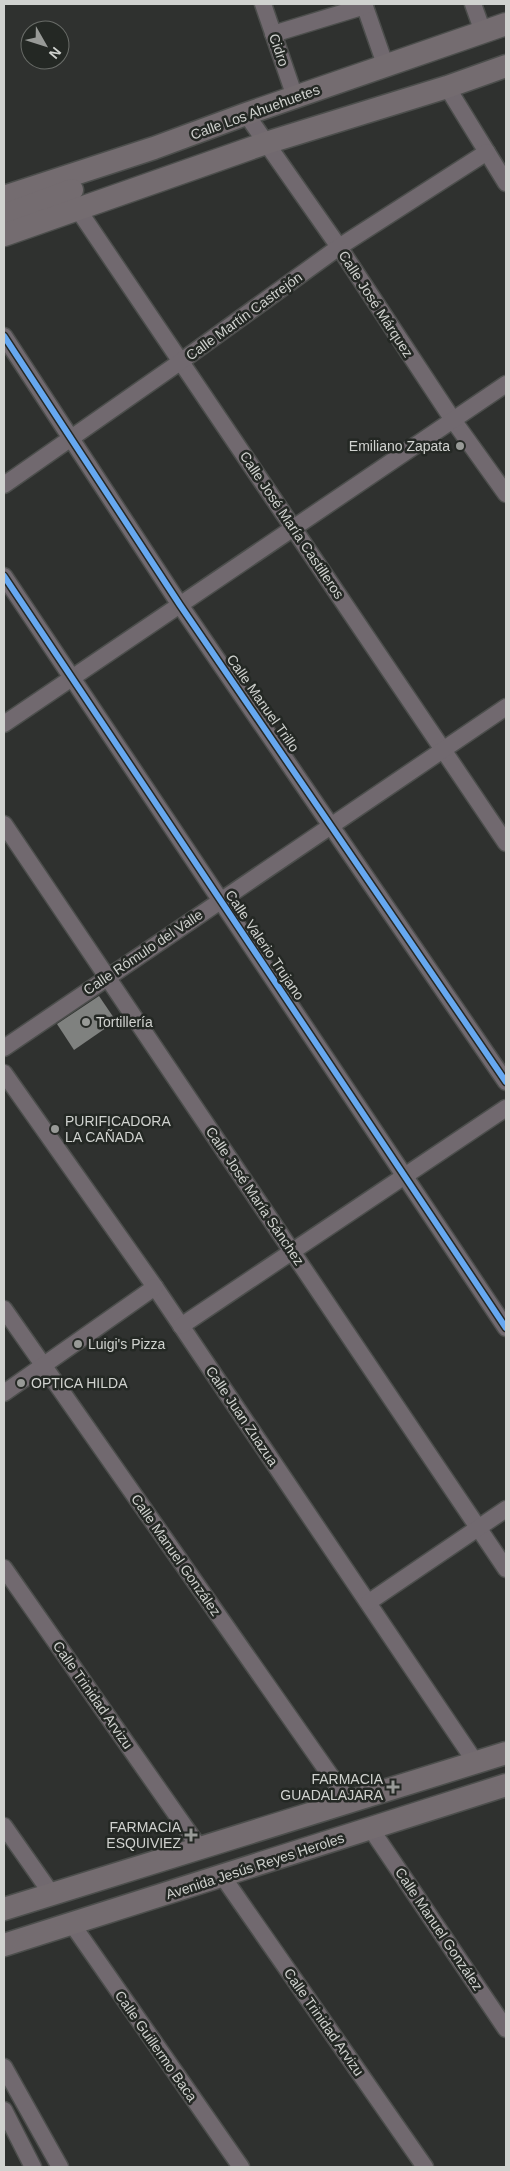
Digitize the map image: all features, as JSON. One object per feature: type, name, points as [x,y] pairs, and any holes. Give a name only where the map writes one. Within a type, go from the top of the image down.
[{"type":"street","name":"Cidro","points":[[263,4],[295,97]]},
{"type":"street","points":[[473,4],[483,32]]},
{"type":"street","points":[[274,34],[365,5],[386,66]]},
{"type":"street","name":"Calle Los Ahuehuetes","points":[[4,197],[154,148],[246,114],[506,24]]},
{"type":"street","points":[[4,235],[266,143],[447,87],[506,66]]},
{"type":"street","points":[[447,87],[506,183]]},
{"type":"street","name":"Calle José Márquez","points":[[246,114],[339,247],[453,420],[506,494]]},
{"type":"street","points":[[4,215],[131,169],[154,148]]},
{"type":"street","name":"Calle Martín Castrejón","points":[[4,484],[180,362],[339,247],[487,152]]},
{"type":"street","name":"Calle José María Castilleros","points":[[77,208],[180,362],[295,528],[506,843]]},
{"type":"street","name":"Calle Manuel Trillo","points":[[4,336],[180,605],[506,1082]]},
{"type":"street","points":[[4,724],[506,384]]},
{"type":"street","name":"Calle Valerio Trujano","points":[[4,576],[506,1328]]},
{"type":"street","name":"Calle Rómulo del Valle","points":[[4,1048],[107,976],[506,707]]},
{"type":"street","name":"Calle José María Sánchez","points":[[4,824],[506,1569]]},
{"type":"street","name":"Calle Juan Zuazua","points":[[4,1073],[155,1287],[476,1763]]},
{"type":"street","points":[[181,1326],[506,1108]]},
{"type":"street","points":[[4,1393],[155,1287]]},
{"type":"street","name":"Calle Manuel González","points":[[4,1309],[349,1802]]},
{"type":"street","points":[[369,1602],[506,1510]]},
{"type":"street","name":"Calle Trinidad Arvizu","points":[[4,1568],[199,1847]]},
{"type":"street","points":[[4,1908],[506,1753]]},
{"type":"street","name":"Avenida Jesús Reyes Heroles","points":[[4,1945],[506,1786]]},
{"type":"street","points":[[4,1826],[51,1893]]},
{"type":"street","name":"Calle Manuel González","points":[[371,1829],[506,2029]]},
{"type":"street","name":"Calle Trinidad Arvizu","points":[[223,1877],[425,2167]]},
{"type":"street","name":"Calle Guillermo Baca","points":[[72,1924],[241,2167]]},
{"type":"street","points":[[4,2067],[60,2167]]},
{"type":"street","points":[[4,2110],[33,2167]]},
{"type":"building","name":"Tortillería","points":[[99,996],[116,1021],[74,1050],[57,1024]]},
{"type":"cycle path","points":[[4,336],[180,605],[506,1082]]},
{"type":"cycle path","points":[[4,576],[506,1328]]},
{"type":"place","name":"Emiliano Zapata","points":[[460,446]]},
{"type":"place","name":"Tortillería","points":[[86,1022]]},
{"type":"place","name":"PURIFICADORA LA CAÑADA","points":[[55,1129]]},
{"type":"place","name":"Luigi's Pizza","points":[[78,1344]]},
{"type":"place","name":"OPTICA HILDA","points":[[21,1383]]},
{"type":"place","name":"FARMACIA GUADALAJARA","points":[[393,1787]]},
{"type":"place","name":"FARMACIA ESQUIVIEZ","points":[[191,1835]]}]
